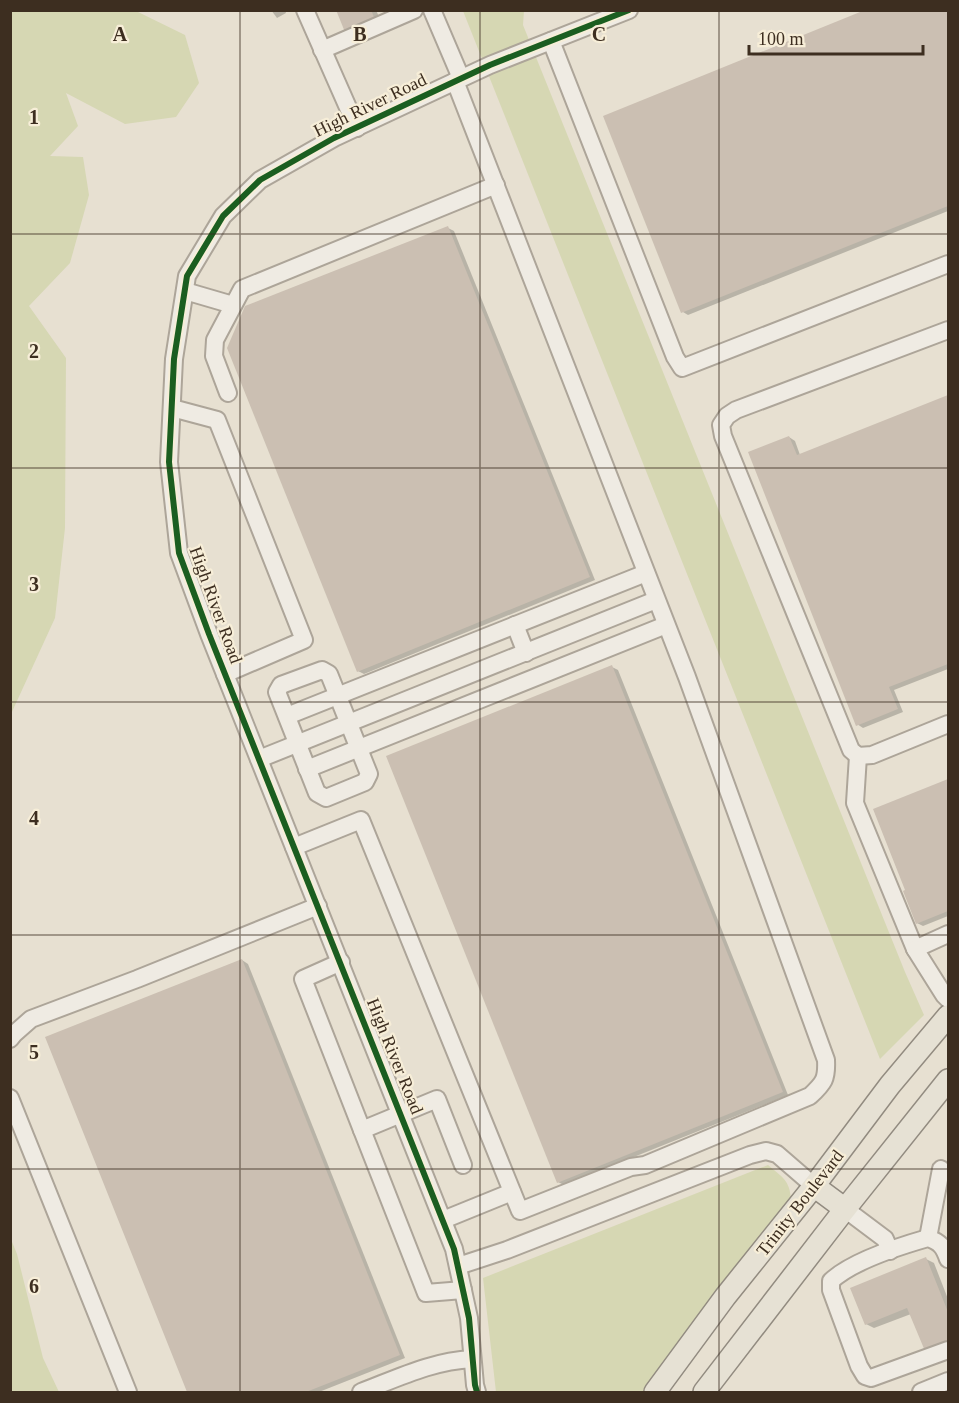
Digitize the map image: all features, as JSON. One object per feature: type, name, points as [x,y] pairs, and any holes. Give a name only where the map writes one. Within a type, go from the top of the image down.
[{"type":"main road","name":"Trinity Boulevard","points":[[655,1392],[725,1297],[814,1186],[890,1085],[948,1016]]},
{"type":"main road","points":[[704,1392],[948,1080]]},
{"type":"main road","points":[[814,1186],[845,1209]]},
{"type":"street","points":[[305,10],[357,128]]},
{"type":"street","points":[[322,50],[414,10]]},
{"type":"street","points":[[294,847],[361,820],[520,1211],[631,1167],[645,1165],[810,1096],[820,1087],[827,1075],[826,1060],[666,625],[496,185],[432,10]]},
{"type":"street","name":"High River Road","points":[[477,1392],[469,1318],[454,1249],[179,553],[169,462],[174,359],[187,276],[223,216],[260,180],[357,128],[458,80],[629,10]]},
{"type":"street","points":[[551,41],[675,357],[682,368],[948,264]]},
{"type":"street","points":[[228,393],[214,356],[215,340],[242,290],[496,185]]},
{"type":"street","points":[[185,291],[233,305]]},
{"type":"street","points":[[948,330],[736,410],[727,416],[721,425],[723,436],[851,750],[858,756],[872,755],[948,724]]},
{"type":"street","points":[[172,408],[217,420],[304,640],[225,674]]},
{"type":"street","points":[[286,716],[646,573]]},
{"type":"street","points":[[259,759],[656,600]]},
{"type":"street","points":[[515,625],[526,652]]},
{"type":"street","points":[[307,769],[666,625]]},
{"type":"street","points":[[322,670],[329,674],[369,774],[365,782],[326,798],[317,793],[286,716],[278,693],[281,685],[322,670]]},
{"type":"street","points":[[858,756],[855,803],[915,949],[948,999]]},
{"type":"street","points":[[10,1039],[31,1019],[318,906]]},
{"type":"street","points":[[915,949],[948,934]]},
{"type":"street","points":[[340,962],[303,979],[426,1293],[463,1290]]},
{"type":"street","points":[[10,1098],[128,1392]]},
{"type":"street","points":[[362,1130],[437,1100],[463,1165]]},
{"type":"street","points":[[458,1266],[507,1250],[766,1151],[777,1154],[814,1186]]},
{"type":"street","points":[[928,1238],[941,1169]]},
{"type":"street","points":[[443,1220],[512,1192]]},
{"type":"street","points":[[845,1209],[885,1239],[890,1251]]},
{"type":"street","points":[[948,1259],[944,1247],[928,1238],[890,1251],[840,1273],[831,1281],[831,1290],[859,1366],[865,1376],[872,1378],[948,1350]]},
{"type":"street","points":[[361,1392],[433,1364],[472,1359]]},
{"type":"street","points":[[921,1392],[948,1381]]},
{"type":"green space","points":[[11,10],[136,11],[185,35],[199,83],[176,117],[125,124],[66,93],[78,126],[50,156],[83,157],[89,195],[70,263],[29,306],[66,358],[65,528],[55,618],[11,714]]},
{"type":"green space","points":[[463,11],[524,11],[523,25],[924,1015],[880,1059]]},
{"type":"green space","points":[[768,1165],[787,1183],[791,1200],[643,1392],[496,1392],[483,1278]]},
{"type":"green space","points":[[10,1237],[17,1254],[43,1358],[59,1392],[11,1392]]},
{"type":"building","points":[[336,10],[371,10],[377,24],[347,37]]},
{"type":"building","points":[[865,10],[948,10],[948,206],[681,313],[603,116]]},
{"type":"building","points":[[448,226],[590,577],[357,672],[227,348],[245,306]]},
{"type":"building","points":[[948,395],[948,664],[889,687],[898,709],[856,726],[748,452],[789,436],[797,455]]},
{"type":"building","points":[[612,665],[783,1092],[557,1183],[386,756]]},
{"type":"building","points":[[948,779],[948,911],[916,924],[873,809]]},
{"type":"building","points":[[242,959],[400,1355],[306,1392],[187,1392],[45,1037]]},
{"type":"building","points":[[926,1257],[948,1312],[948,1341],[925,1351],[907,1308],[865,1325],[850,1288]]},
{"type":"cycle path","points":[[477,1392],[469,1318],[454,1249],[209,634],[179,553],[169,462],[174,359],[187,276],[223,216],[260,180],[334,138],[490,65],[629,10]]}]
